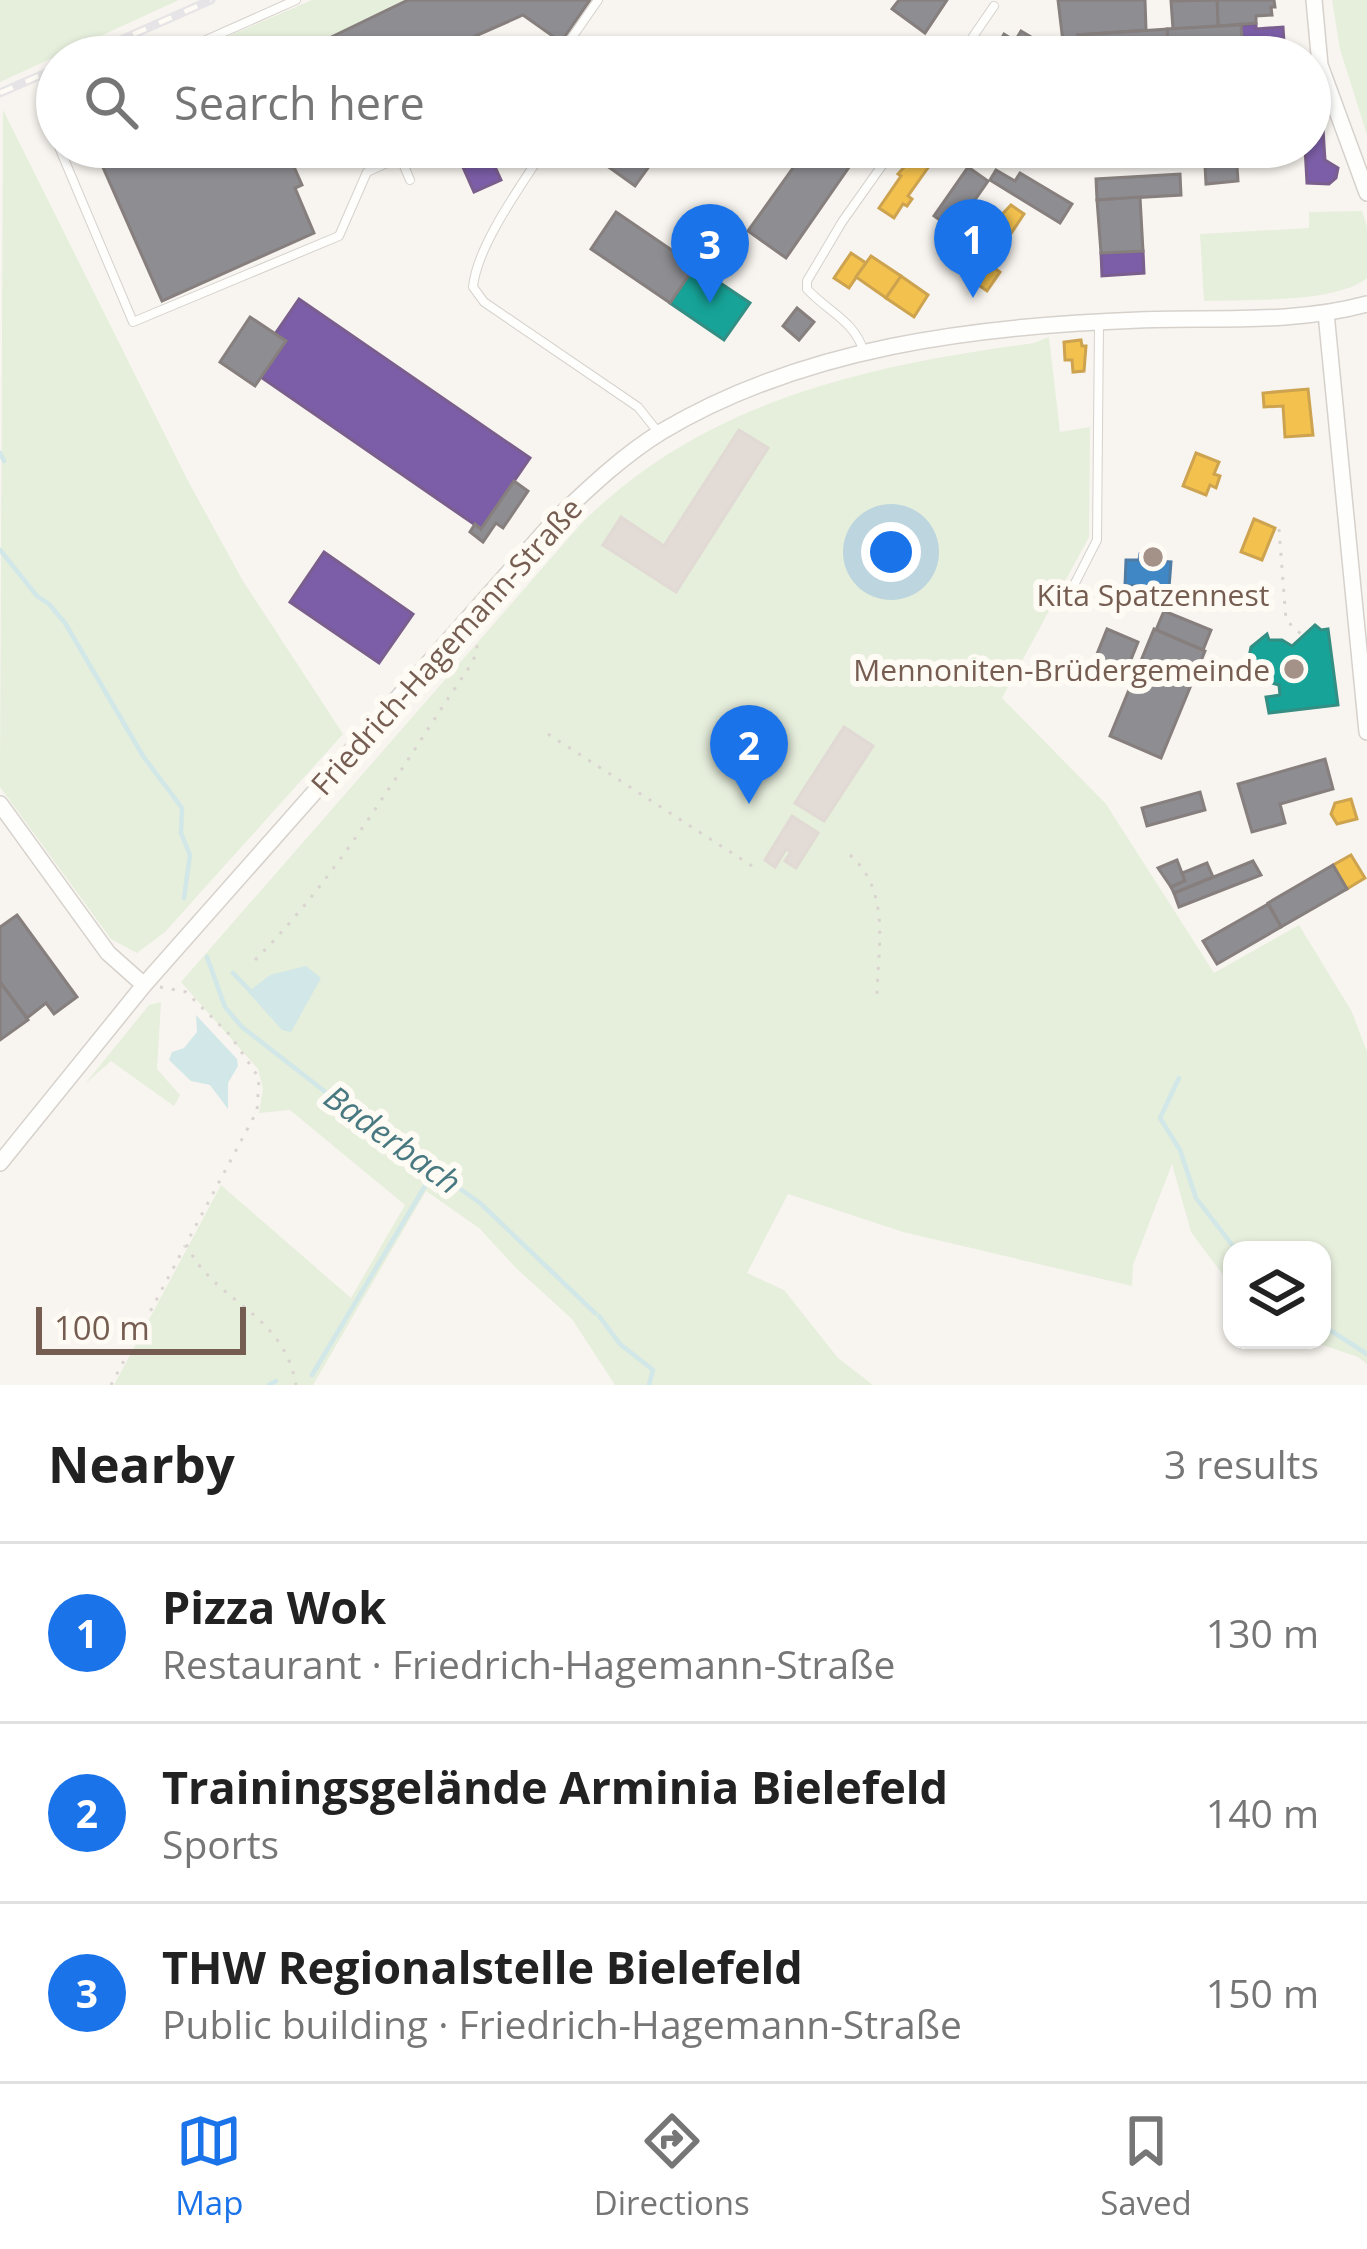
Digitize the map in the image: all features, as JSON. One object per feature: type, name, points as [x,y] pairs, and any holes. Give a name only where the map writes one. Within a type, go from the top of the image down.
[{"type":"street","points":[[1314,0],[1317,36]]},
{"type":"street","points":[[1331,94],[1367,193]]},
{"type":"street","name":"Friedrich-Hagemann-Straße","points":[[0,1163],[143,985],[461,626],[567,509],[659,433],[751,389],[865,353],[946,337],[1099,322],[1326,313],[1367,304]]},
{"type":"street","points":[[1326,313],[1367,732]]},
{"type":"street","points":[[0,805],[109,953],[143,985]]},
{"type":"lane","points":[[215,36],[296,0]]},
{"type":"lane","points":[[573,36],[598,0]]},
{"type":"lane","points":[[973,36],[994,6]]},
{"type":"lane","points":[[68,168],[133,322],[339,236],[367,172],[373,168]]},
{"type":"lane","points":[[405,168],[410,180]]},
{"type":"lane","points":[[533,168],[494,233],[473,287],[484,302],[638,407],[659,433]]},
{"type":"lane","points":[[865,353],[852,326],[815,297],[807,281],[880,168]]},
{"type":"lane","points":[[1074,585],[1096,540],[1099,322]]},
{"type":"path","points":[[1279,529],[1286,620],[1303,636]]},
{"type":"path","points":[[256,959],[304,911],[355,842],[468,669],[478,644],[461,626]]},
{"type":"path","points":[[548,734],[752,866]]},
{"type":"path","points":[[850,855],[869,881],[881,916],[877,994]]},
{"type":"path","points":[[111,1385],[257,1111],[259,1078],[230,1035],[186,992],[143,985]]},
{"type":"path","points":[[186,1244],[192,1257],[278,1337],[291,1358],[296,1385]]},
{"type":"green space","points":[[0,0],[179,0],[100,36],[36,36],[36,66],[0,82]]},
{"type":"green space","points":[[312,0],[408,0],[333,36],[229,36]]},
{"type":"green space","points":[[1332,0],[1367,0],[1367,135],[1340,49]]},
{"type":"green space","points":[[3,110],[187,479],[243,581],[343,734],[165,932],[137,953],[111,939],[0,787]]},
{"type":"green space","points":[[1362,211],[1367,227],[1367,278],[1334,292],[1289,299],[1204,301],[1200,234],[1309,228],[1309,212]]},
{"type":"green space","points":[[1049,337],[1060,432],[1090,427],[1089,537],[1002,698],[1106,804],[1214,973],[1299,925],[1352,1012],[1367,1052],[1367,1364],[1331,1348],[1331,1241],[1223,1241],[1223,1275],[1191,1232],[1172,1164],[1133,1265],[1132,1286],[903,1232],[788,1194],[747,1273],[784,1290],[838,1358],[873,1385],[615,1385],[572,1319],[479,1228],[426,1191],[313,1385],[114,1385],[221,1185],[351,1298],[405,1205],[290,1110],[259,1113],[263,1089],[258,1069],[181,982],[580,525],[628,482],[679,447],[790,396],[910,363]]},
{"type":"green space","points":[[161,1002],[157,1069],[180,1095],[174,1106],[111,1061],[85,1084],[149,1005]]},
{"type":"shaded area","points":[[306,966],[321,978],[291,1032],[282,1030],[248,992],[270,975]]},
{"type":"shaded area","points":[[196,1015],[237,1059],[228,1083],[228,1109],[210,1085],[191,1081],[169,1060],[197,1032]]},
{"type":"building: Homes","points":[[903,168],[928,168],[908,196],[912,199],[894,218],[879,208]]},
{"type":"building: Homes","points":[[1011,205],[1024,214],[1004,244],[986,231]]},
{"type":"building: Homes","points":[[851,253],[866,263],[849,288],[834,278]]},
{"type":"building: Homes","points":[[962,253],[972,260],[976,255],[1000,272],[987,291],[953,267]]},
{"type":"building: Homes","points":[[871,256],[901,276],[886,298],[856,277]]},
{"type":"building: Homes","points":[[901,276],[928,295],[914,317],[886,298]]},
{"type":"building: Homes","points":[[1081,340],[1086,346],[1084,371],[1073,372],[1072,360],[1065,360],[1064,342]]},
{"type":"building: Homes","points":[[1308,389],[1313,435],[1285,437],[1283,406],[1264,407],[1263,393]]},
{"type":"building: Homes","points":[[1196,453],[1219,462],[1216,488],[1210,485],[1206,495],[1183,486]]},
{"type":"building: Homes","points":[[1254,519],[1275,528],[1262,560],[1241,552]]},
{"type":"building: Homes","points":[[1351,799],[1357,819],[1337,824],[1331,814],[1335,803]]},
{"type":"building: Homes","points":[[1351,855],[1365,878],[1347,889],[1333,865]]},
{"type":"building: Offices","points":[[1241,25],[1283,27],[1284,36],[1242,36]]},
{"type":"building: Offices","points":[[1331,164],[1338,168],[1329,184],[1307,183],[1306,168],[1331,168]]},
{"type":"building: Offices","points":[[463,168],[496,168],[501,180],[474,192]]},
{"type":"building: Offices","points":[[1143,251],[1144,273],[1102,276],[1101,253]]},
{"type":"building: Offices","points":[[299,299],[530,458],[481,529],[261,377],[286,341],[275,334]]},
{"type":"building: Offices","points":[[324,552],[413,614],[379,663],[290,602]]},
{"type":"building: Schools","points":[[1140,554],[1171,562],[1169,588],[1125,585],[1126,560],[1139,560]]},
{"type":"building: Public","points":[[695,266],[750,303],[724,340],[670,303]]},
{"type":"building: Public","name":"Mennoniten-Brüdergemeinde","points":[[1315,625],[1328,629],[1338,705],[1269,713],[1266,697],[1280,695],[1279,685],[1262,680],[1253,666],[1247,667],[1251,647],[1267,634],[1269,640],[1292,646]]},
{"type":"building: Industry","points":[[408,0],[590,0],[565,36],[553,36],[523,15],[476,36],[333,36]]},
{"type":"building: Industry","points":[[899,0],[947,0],[925,33],[892,9]]},
{"type":"building: Industry","points":[[1058,0],[1145,0],[1146,30],[1062,36]]},
{"type":"building: Industry","points":[[1217,0],[1274,0],[1275,7],[1271,7],[1272,15],[1256,16],[1256,23],[1218,26]]},
{"type":"building: Industry","points":[[1217,0],[1218,26],[1173,29],[1171,1]]},
{"type":"building: Industry","points":[[1241,25],[1242,36],[1168,36],[1167,29]]},
{"type":"building: Industry","points":[[1167,29],[1168,36],[1078,36]]},
{"type":"building: Industry","points":[[103,168],[295,168],[302,185],[295,188],[314,233],[162,301]]},
{"type":"building: Industry","points":[[610,168],[648,168],[635,186]]},
{"type":"building: Industry","points":[[793,168],[848,168],[786,258],[748,231]]},
{"type":"building: Industry","points":[[967,168],[988,181],[954,230],[934,216]]},
{"type":"building: Industry","points":[[1205,168],[1237,168],[1238,181],[1206,184]]},
{"type":"building: Industry","points":[[996,170],[1015,181],[1020,173],[1072,204],[1060,223],[990,180]]},
{"type":"building: Industry","points":[[1180,174],[1181,195],[1097,200],[1096,179]]},
{"type":"building: Industry","points":[[1140,197],[1143,251],[1101,253],[1097,200]]},
{"type":"building: Industry","points":[[616,212],[695,266],[670,303],[591,249]]},
{"type":"building: Industry","points":[[797,308],[814,322],[799,340],[783,326]]},
{"type":"building: Industry","points":[[250,317],[286,341],[255,386],[220,362]]},
{"type":"building: Industry","points":[[514,481],[528,491],[503,528],[496,523],[483,542],[470,532],[475,524],[481,529]]},
{"type":"building: Industry","points":[[1164,611],[1211,630],[1203,650],[1156,630]]},
{"type":"building: Industry","points":[[1107,629],[1138,642],[1122,682],[1091,669]]},
{"type":"building: Industry","points":[[1154,629],[1205,651],[1161,758],[1110,736]]},
{"type":"building: Industry","points":[[1325,759],[1333,789],[1280,804],[1285,823],[1252,832],[1238,784]]},
{"type":"building: Industry","points":[[1200,792],[1205,810],[1147,826],[1142,808]]},
{"type":"building: Industry","points":[[1177,860],[1185,881],[1171,887],[1158,868]]},
{"type":"building: Industry","points":[[1253,861],[1261,875],[1179,907],[1174,893]]},
{"type":"building: Industry","points":[[1207,863],[1213,877],[1174,893],[1171,887],[1185,881],[1182,873]]},
{"type":"building: Industry","points":[[1333,865],[1347,889],[1281,927],[1268,903]]},
{"type":"building: Industry","points":[[1268,904],[1281,927],[1217,964],[1203,941]]},
{"type":"building: Industry","points":[[17,915],[77,997],[54,1014],[46,1003],[27,1018],[0,982],[0,927]]},
{"type":"building: Industry","points":[[0,982],[28,1020],[0,1040]]},
{"type":"building: Other","points":[[739,430],[768,448],[676,592],[603,545],[621,517],[664,546]]},
{"type":"building: Other","points":[[844,727],[873,746],[824,821],[795,803]]},
{"type":"building: Other","points":[[792,816],[818,833],[796,868],[785,861],[791,852],[786,849],[775,867],[765,860]]},
{"type":"waterway","name":"Baderbach","points":[[0,453],[4,461]]},
{"type":"waterway","name":"Baderbach","points":[[0,550],[65,623],[143,756],[182,808],[181,833],[190,855],[184,898]]},
{"type":"waterway","name":"Baderbach","points":[[207,957],[225,1007],[242,1027],[480,1203],[595,1313]]},
{"type":"waterway","name":"Baderbach","points":[[233,973],[254,995]]},
{"type":"waterway","points":[[1179,1078],[1160,1118],[1180,1150],[1196,1198],[1229,1241]]},
{"type":"waterway","points":[[312,1375],[434,1171]]},
{"type":"waterway","name":"Baderbach","points":[[599,1316],[620,1344],[653,1370],[649,1385]]},
{"type":"waterway","points":[[1331,1331],[1367,1354]]},
{"type":"waterway","points":[[269,1385],[276,1381]]},
{"type":"railway","points":[[130,36],[211,0]]},
{"type":"railway","points":[[0,93],[36,77]]},
{"type":"place","name":"Pizza Wok","points":[[973,298]]},
{"type":"place","name":"THW Regionalstelle Bielefeld","points":[[710,303]]},
{"type":"place","name":"Kita Spatzennest","points":[[1153,557]]},
{"type":"place","name":"Mennoniten-Brüdergemeinde","points":[[1294,669]]},
{"type":"place","name":"Trainingsgelände Arminia Bielefeld","points":[[749,804]]}]
